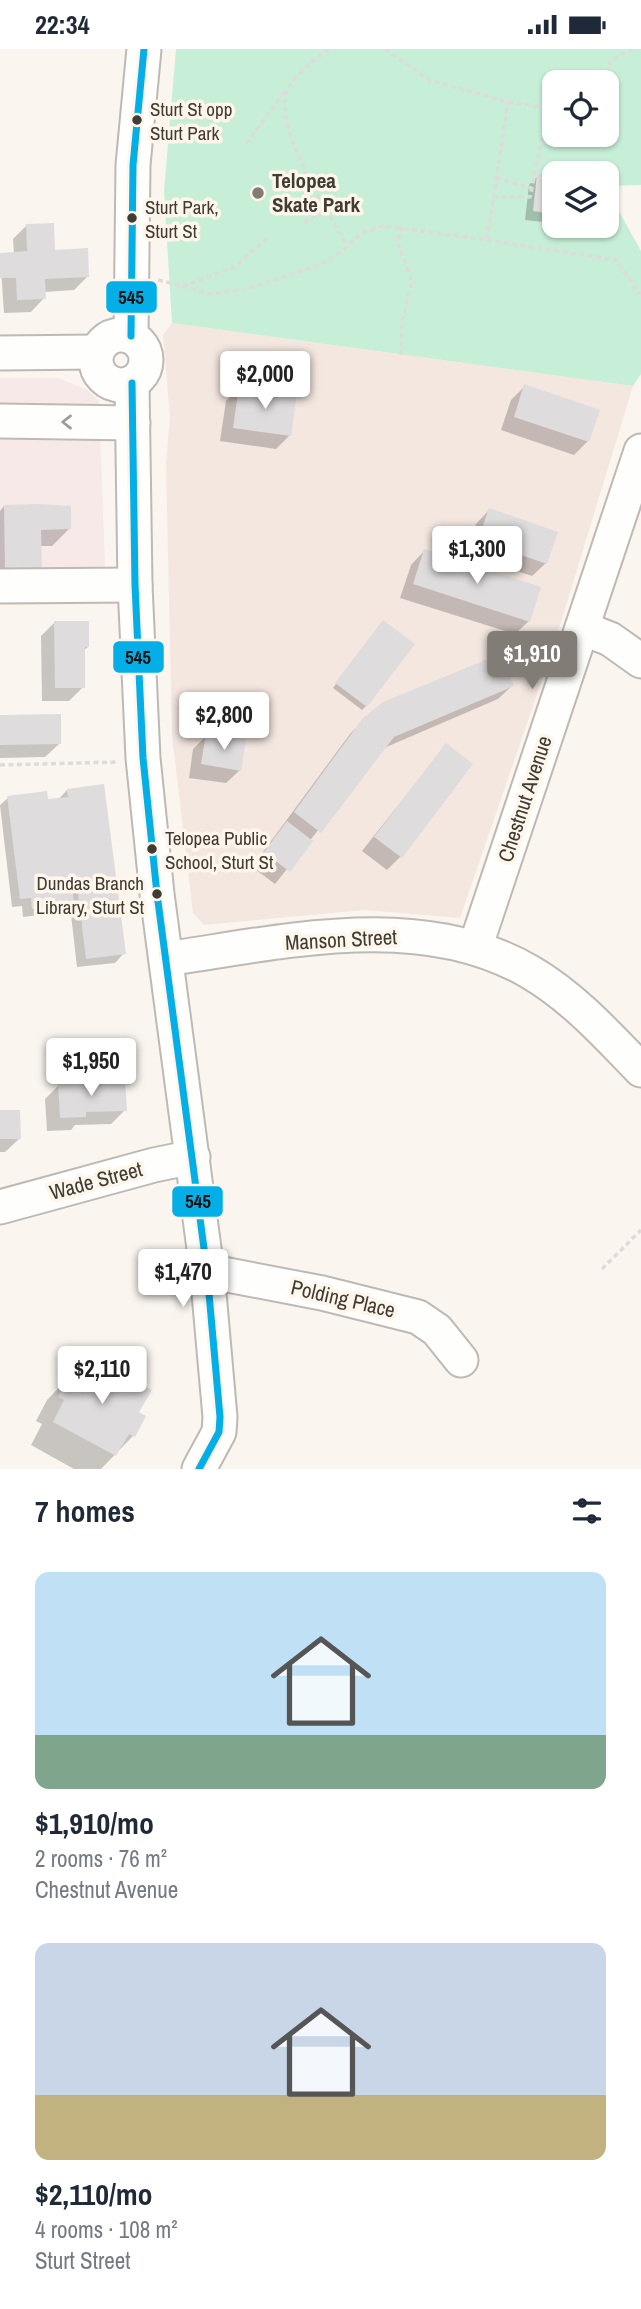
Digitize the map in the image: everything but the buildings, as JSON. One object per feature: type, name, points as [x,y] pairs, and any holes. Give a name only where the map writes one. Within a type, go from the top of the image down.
[{"type":"street","points":[[131,336],[133,165],[144,49]]},
{"type":"street","points":[[131,336],[142,345],[146,359],[143,373],[132,383],[118,385],[105,379],[97,367],[97,352],[110,337],[131,336]]},
{"type":"street","points":[[0,353],[97,352]]},
{"type":"street","points":[[132,383],[135,585],[143,758],[207,1271],[220,1417],[219,1432],[199,1469]]},
{"type":"street","points":[[0,422],[133,423]]},
{"type":"street","name":"Chestnut Avenue","points":[[475,948],[641,451]]},
{"type":"street","points":[[0,586],[135,585]]},
{"type":"street","points":[[582,628],[610,639],[641,661]]},
{"type":"street","name":"Manson Street","points":[[166,958],[304,940],[378,935],[475,948],[529,971],[554,988],[641,1069]]},
{"type":"street","name":"Wade Street","points":[[0,1207],[193,1157]]},
{"type":"street","name":"Polding Place","points":[[207,1271],[323,1293],[418,1317],[437,1330],[461,1360]]},
{"type":"path","points":[[246,144],[287,89],[329,49]]},
{"type":"path","points":[[385,49],[429,80],[542,109]]},
{"type":"path","points":[[608,70],[610,61],[632,49]]},
{"type":"path","points":[[287,89],[285,111],[290,135],[347,246]]},
{"type":"path","points":[[487,240],[508,102]]},
{"type":"path","points":[[493,197],[530,197],[542,138]]},
{"type":"path","points":[[496,178],[531,188]]},
{"type":"path","points":[[304,223],[328,210]]},
{"type":"path","points":[[401,355],[402,322],[412,281],[398,244],[402,227]]},
{"type":"path","points":[[158,280],[210,294],[246,289],[317,266],[373,229],[402,227],[616,260],[641,295]]},
{"type":"path","points":[[183,286],[240,265],[266,239]]},
{"type":"path","points":[[0,765],[117,762]]},
{"type":"path","points":[[602,1269],[641,1230]]},
{"type":"shaded area","points":[[172,323],[633,386],[554,645],[460,918],[364,910],[204,925],[193,913],[172,735],[166,462],[170,418],[163,335]]},
{"type":"shaded area","points":[[0,378],[58,378],[87,390],[99,401],[105,565],[100,576],[0,576]]},
{"type":"green space","points":[[176,49],[641,49],[641,185],[619,186],[619,161],[542,161],[542,238],[619,238],[619,212],[641,251],[641,374],[633,386],[172,323],[164,191]]},
{"type":"transit line","name":"545","points":[[131,336],[133,165],[144,49]]},
{"type":"transit line","name":"545","points":[[132,383],[135,585],[143,758],[157,894],[207,1271],[220,1417],[219,1432],[199,1469]]},
{"type":"place","name":"Sturt St opp Sturt Park","points":[[137,120]]},
{"type":"place","name":"Telopea Skate Park","points":[[258,193]]},
{"type":"place","name":"Sturt Park, Sturt St","points":[[132,218]]},
{"type":"place","name":"Telopea Public School, Sturt St","points":[[152,849]]},
{"type":"place","name":"Dundas Branch Library, Sturt St","points":[[157,894]]}]
